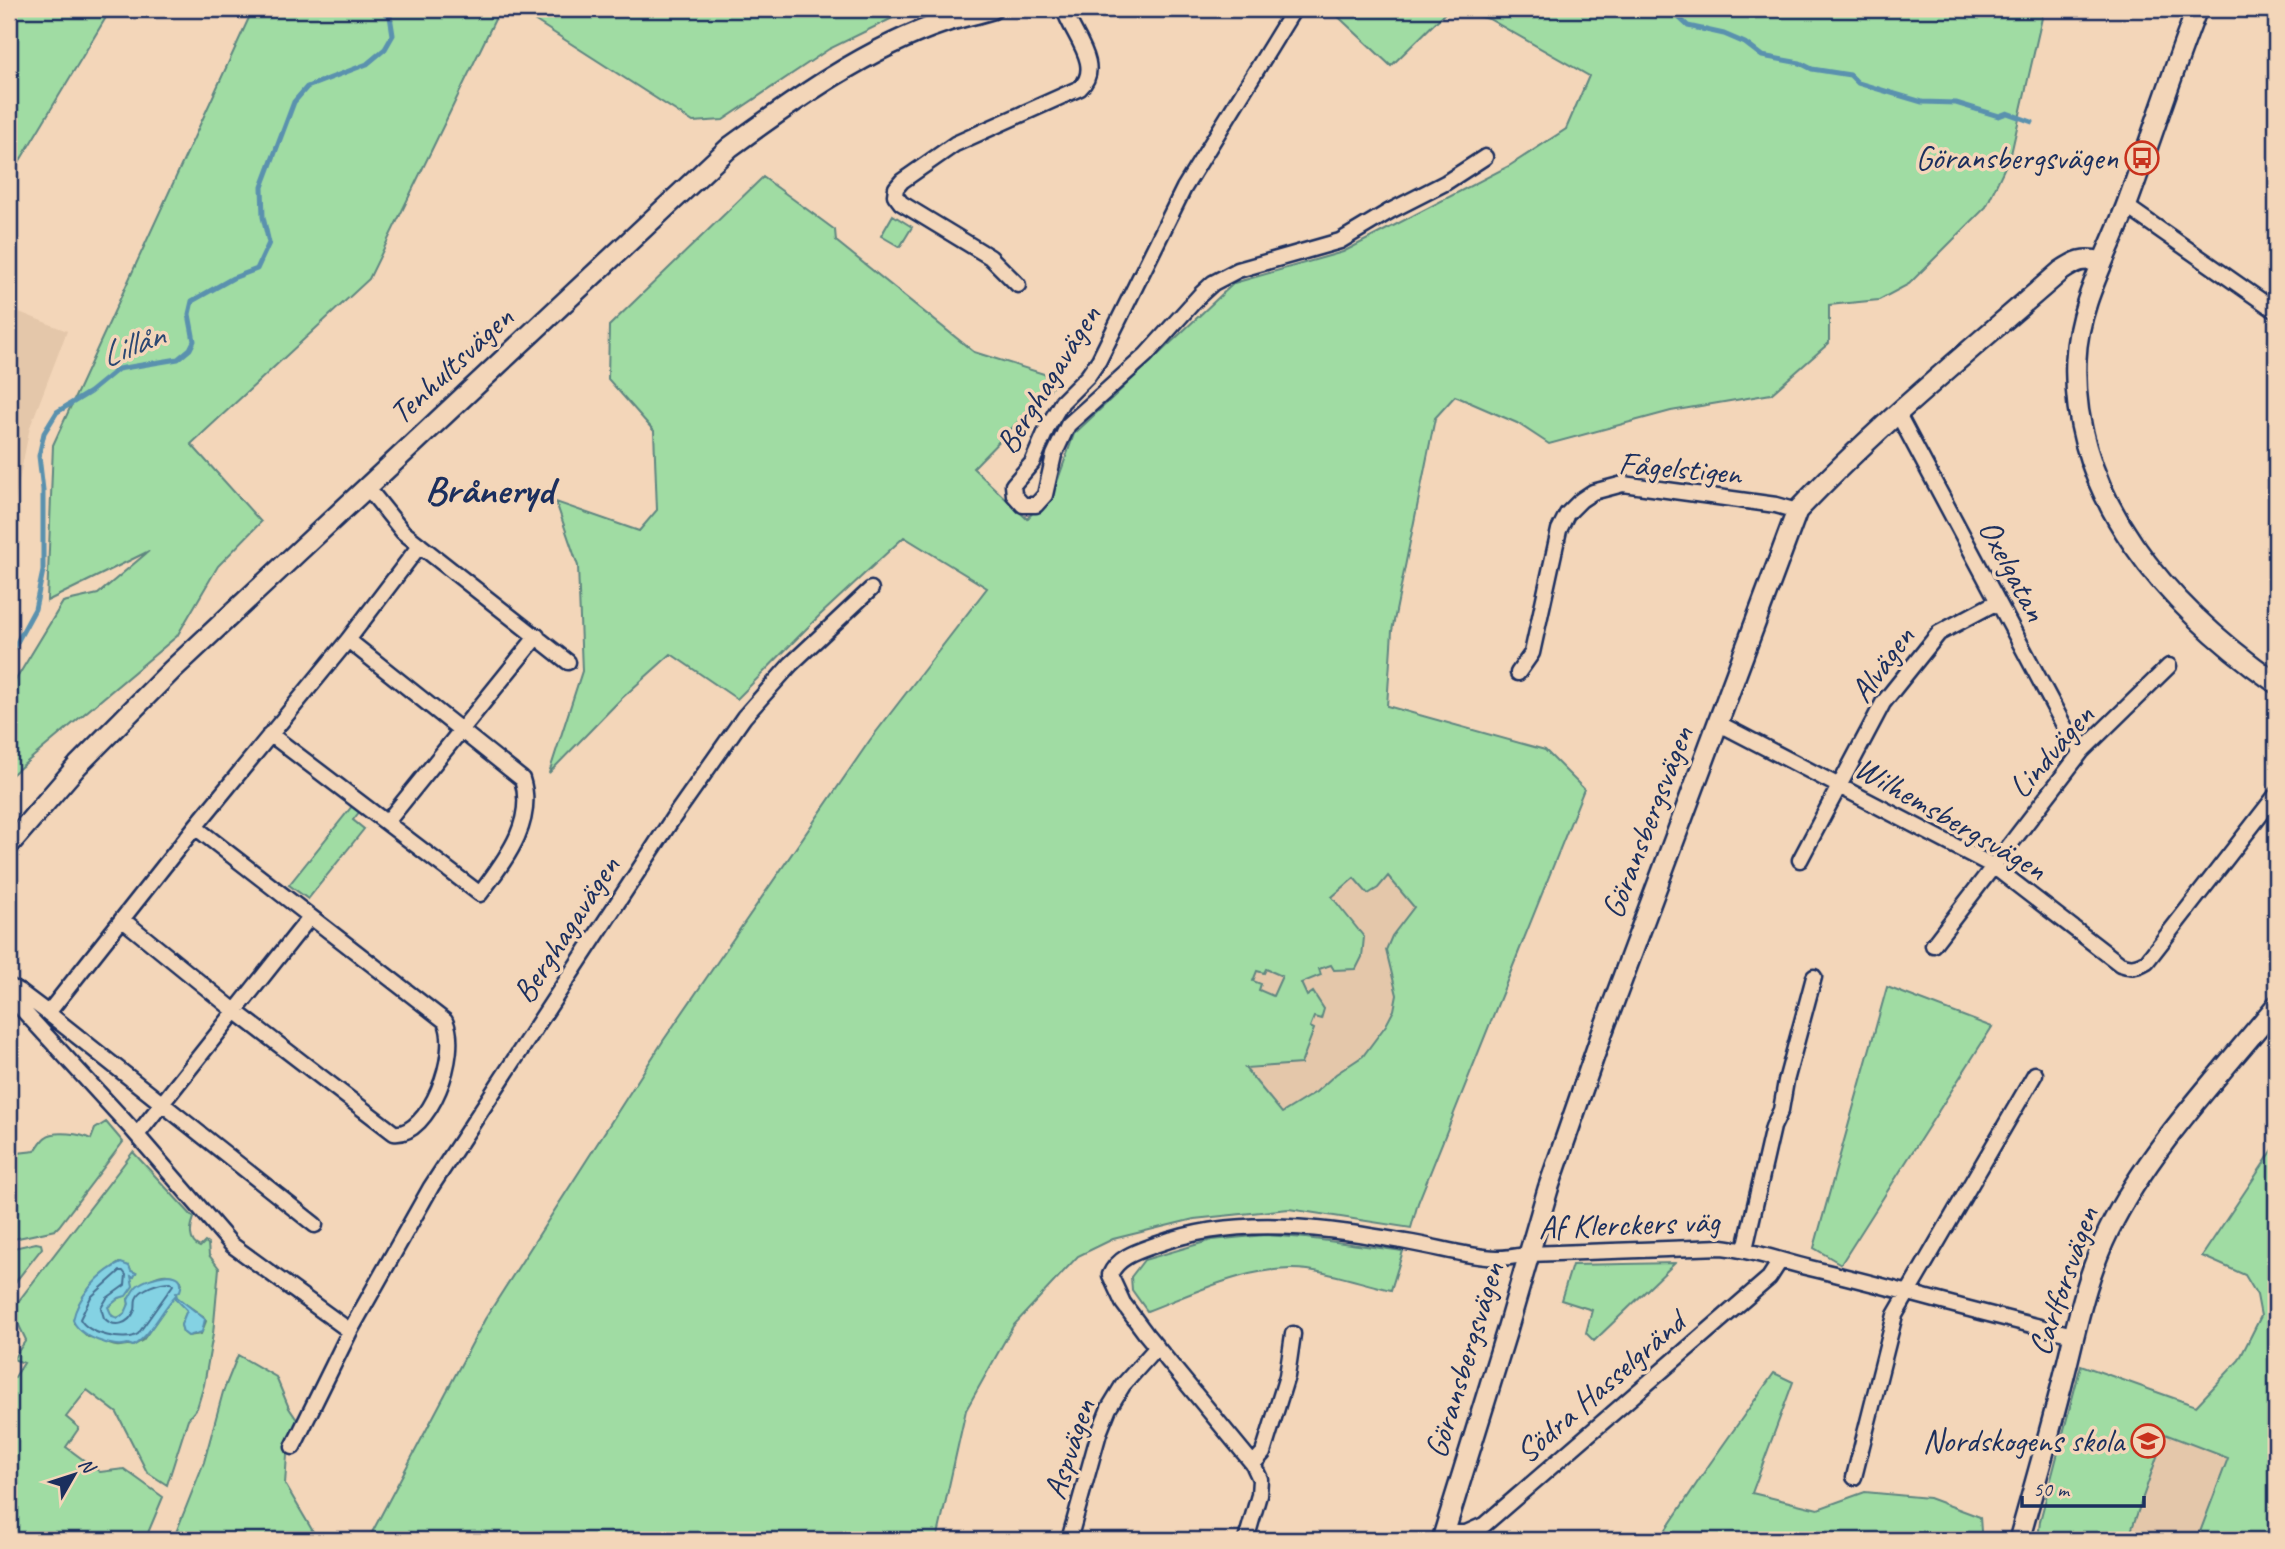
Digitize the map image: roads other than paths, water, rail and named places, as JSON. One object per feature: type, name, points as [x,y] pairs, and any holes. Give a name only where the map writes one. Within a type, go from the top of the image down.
[{"type":"street","name":"Tenhultsvägen","points":[[9,845],[109,732],[730,147],[803,96],[862,60],[944,22],[992,9]]},
{"type":"street","points":[[1018,285],[990,257],[901,203],[895,195],[896,188],[955,144],[1080,88],[1085,83],[1089,77],[1090,65],[1064,9]]},
{"type":"street","name":"Berghagavägen","points":[[1294,9],[1184,188],[1099,360],[1088,376],[1062,402],[1032,463],[1013,485],[1014,495],[1023,505],[1036,505],[1045,495],[1054,455],[1068,425],[1146,355],[1213,284],[1238,270],[1339,241],[1445,183],[1485,157]]},
{"type":"street","points":[[2197,9],[2081,323],[2076,359],[2077,403],[2086,451],[2102,492],[2128,538],[2162,583],[2206,629],[2276,684]]},
{"type":"street","points":[[2126,206],[2276,312]]},
{"type":"street","name":"Göransbergsvägen","points":[[1443,1536],[1548,1189],[1601,1036],[1797,511],[1823,483],[1898,414],[2061,271],[2078,260],[2087,258],[2102,262]]},
{"type":"street","name":"Oxelgatan","points":[[1898,414],[2069,735],[2082,751]]},
{"type":"street","name":"Fågelstigen","points":[[1518,673],[1532,653],[1559,530],[1567,514],[1593,492],[1623,484],[1776,505],[1797,511]]},
{"type":"street","points":[[367,487],[401,530],[568,662]]},
{"type":"street","points":[[48,1013],[348,640],[420,545]]},
{"type":"street","name":"Berghagavägen","points":[[293,1447],[349,1331],[431,1187],[673,818],[736,728],[791,664],[871,589]]},
{"type":"street","name":"Alvägen","points":[[1800,860],[1883,703],[1939,633],[1997,602]]},
{"type":"street","points":[[387,822],[537,636]]},
{"type":"street","points":[[270,734],[480,894],[511,852],[518,836],[524,789],[520,775],[348,640]]},
{"type":"street","name":"Lindvägen","points":[[1933,945],[2082,751],[2169,667]]},
{"type":"street","name":"Wilhemsbergsvägen","points":[[1718,723],[1993,866],[2120,964],[2129,967],[2147,961],[2276,795]]},
{"type":"street","points":[[123,920],[234,1011],[394,1133],[403,1133],[413,1128],[431,1104],[447,1069],[450,1045],[447,1025],[195,827]]},
{"type":"street","points":[[137,1135],[310,917]]},
{"type":"street","points":[[1745,1249],[1773,1127],[1781,1110],[1786,1080],[1814,977]]},
{"type":"street","points":[[9,986],[48,1013],[315,1225]]},
{"type":"street","points":[[9,995],[137,1135],[232,1245],[349,1331]]},
{"type":"street","name":"Carlforsvägen","points":[[2019,1540],[2090,1279],[2107,1232],[2152,1158],[2276,1006]]},
{"type":"street","points":[[1854,1477],[1895,1315],[2035,1074]]},
{"type":"street","name":"Af Klerckers väg","points":[[1157,1347],[1123,1303],[1110,1275],[1114,1266],[1123,1258],[1188,1235],[1222,1228],[1279,1225],[1373,1236],[1497,1258],[1529,1254],[1722,1247],[1745,1249],[1780,1261],[1909,1291],[2074,1335]]},
{"type":"street","name":"Södra Hasselgränd","points":[[1443,1536],[1466,1533],[1484,1525],[1769,1278],[1780,1261]]},
{"type":"street","points":[[1253,1464],[1264,1453],[1287,1376],[1293,1334]]},
{"type":"street","points":[[1157,1347],[1253,1464],[1260,1479],[1259,1495],[1246,1540]]},
{"type":"street","name":"Aspvägen","points":[[1069,1540],[1099,1433],[1109,1408],[1123,1385],[1157,1347]]},
{"type":"water","points":[[121,1263],[136,1273],[134,1277],[131,1276],[133,1286],[126,1296],[108,1307],[112,1316],[118,1318],[125,1313],[128,1300],[138,1285],[150,1279],[173,1276],[179,1278],[181,1283],[177,1297],[205,1319],[202,1332],[188,1336],[183,1332],[181,1325],[187,1310],[176,1299],[176,1295],[140,1341],[133,1346],[106,1343],[82,1332],[73,1320],[80,1302],[98,1279]]},
{"type":"waterway","name":"Lillån","points":[[9,657],[35,609],[43,571],[43,490],[39,456],[44,433],[57,412],[90,392],[118,369],[178,359],[190,349],[194,341],[189,314],[192,301],[233,278],[257,269],[269,243],[263,217],[262,187],[294,102],[307,87],[367,64],[385,49],[393,35],[390,16],[363,9]]},
{"type":"waterway","points":[[1664,9],[1673,12],[1688,26],[1724,34],[1745,43],[1762,56],[1800,63],[1812,69],[1850,75],[1858,83],[1922,102],[1956,103],[1999,116],[2007,113],[2032,122]]},
{"type":"place","name":"Göransbergsvägen","points":[[2142,158]]},
{"type":"place","name":"Nordskogens skola","points":[[2148,1441]]},
{"type":"district","name":"Bråneryd","points":[[489,490]]}]
